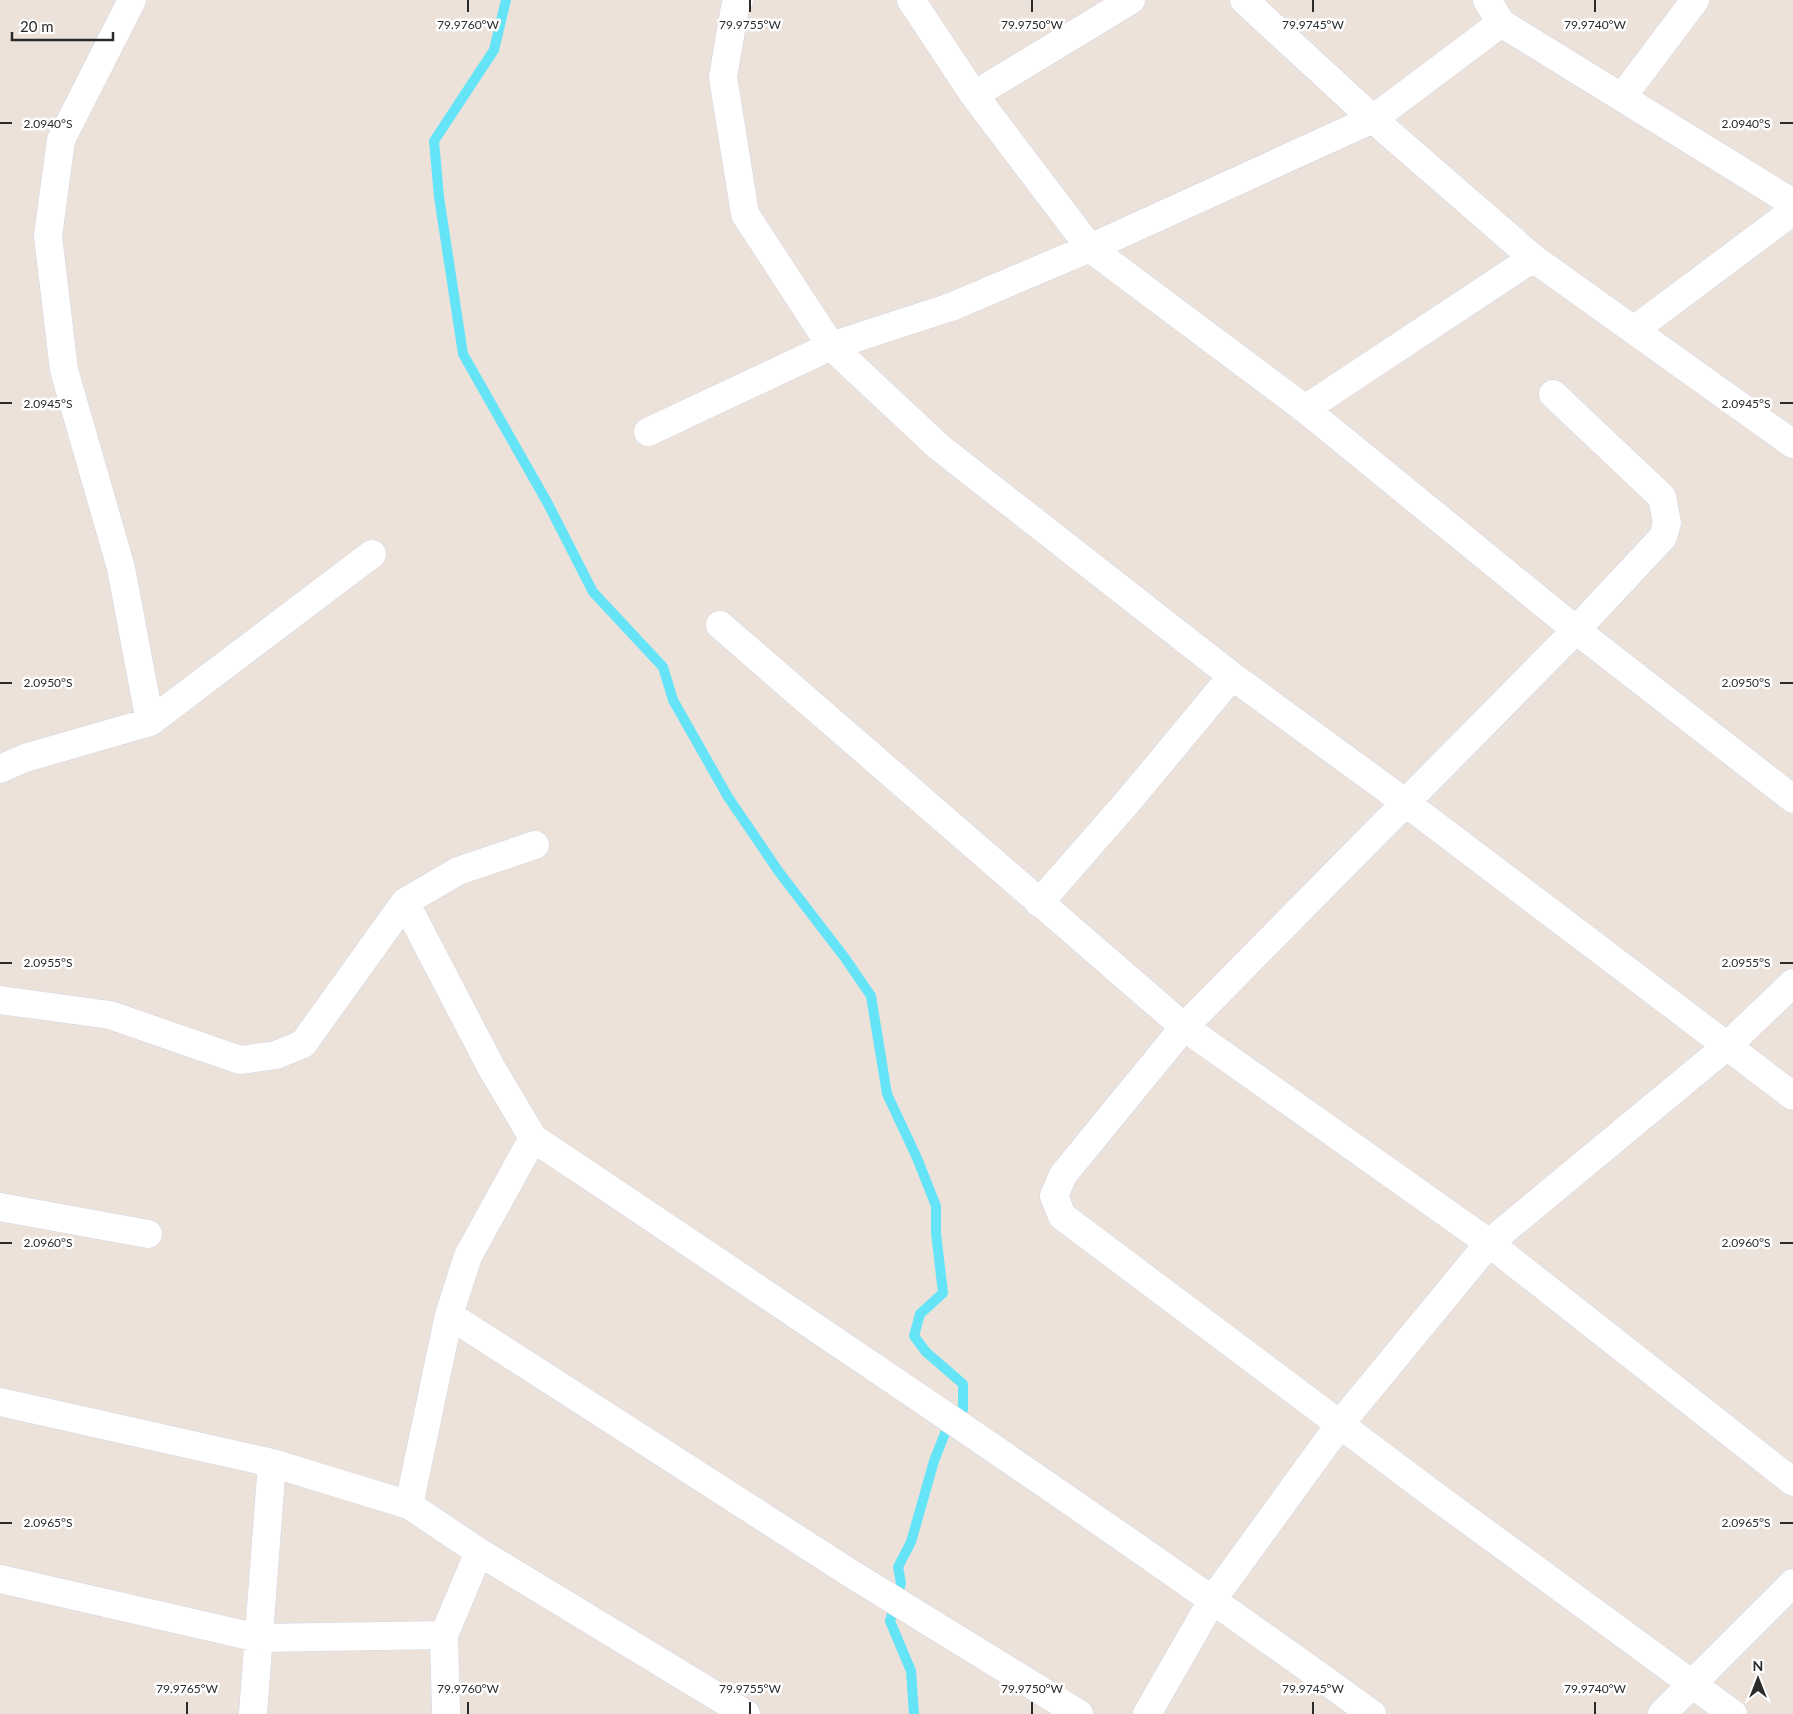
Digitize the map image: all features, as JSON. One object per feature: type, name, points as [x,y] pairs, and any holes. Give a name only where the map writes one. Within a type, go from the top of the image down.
[{"type":"street","points":[[132,0],[61,140],[48,236],[64,370],[121,568],[150,722]]},
{"type":"street","points":[[739,0],[735,7],[723,77],[745,214],[831,346],[939,447],[1232,676],[1406,803],[1793,1096]]},
{"type":"street","points":[[911,0],[974,95],[1090,248],[1305,409],[1576,630],[1793,799]]},
{"type":"street","points":[[974,95],[1131,0]]},
{"type":"street","points":[[1244,0],[1373,119],[1533,258],[1793,444]]},
{"type":"street","points":[[1487,0],[1501,22],[1793,203]]},
{"type":"street","points":[[1623,96],[1695,0]]},
{"type":"street","points":[[648,432],[831,346],[950,307],[1090,248],[1373,119],[1501,22]]},
{"type":"street","points":[[1634,330],[1793,211]]},
{"type":"street","points":[[1305,409],[1533,258]]},
{"type":"street","points":[[1553,394],[1662,497],[1666,509],[1667,523],[1663,537],[1576,630],[1184,1027],[1063,1175],[1054,1196],[1062,1216],[1733,1714]]},
{"type":"street","points":[[0,769],[25,758],[150,722],[372,554]]},
{"type":"street","points":[[720,625],[1184,1027],[1489,1243],[1793,1482]]},
{"type":"street","points":[[1040,903],[1130,799],[1232,676]]},
{"type":"street","points":[[0,1000],[110,1015],[240,1060],[276,1055],[303,1044],[405,902],[458,871],[535,845]]},
{"type":"street","points":[[405,902],[491,1067],[533,1138],[821,1331],[1213,1599],[1372,1714]]},
{"type":"street","points":[[1147,1714],[1213,1599],[1340,1424],[1489,1243],[1727,1046],[1793,983]]},
{"type":"street","points":[[409,1505],[449,1315],[468,1256],[533,1138]]},
{"type":"street","points":[[0,1207],[148,1234]]},
{"type":"street","points":[[449,1315],[850,1573],[1078,1714]]},
{"type":"street","points":[[0,1402],[272,1463],[409,1505],[479,1552],[746,1714]]},
{"type":"street","points":[[253,1714],[272,1463]]},
{"type":"street","points":[[446,1714],[444,1635],[479,1552]]},
{"type":"street","points":[[0,1579],[259,1638],[444,1635]]},
{"type":"street","points":[[1662,1714],[1793,1583]]},
{"type":"waterway","points":[[506,0],[494,50],[434,141],[439,197],[463,354],[547,502],[593,592],[663,667],[673,700],[728,797],[779,872],[845,958],[871,996],[887,1094],[917,1158],[936,1206],[936,1233],[943,1293],[920,1314],[914,1336],[926,1352],[963,1384],[963,1410],[945,1433],[934,1461],[911,1542],[898,1567],[901,1583],[890,1621],[911,1671],[914,1714]]}]
